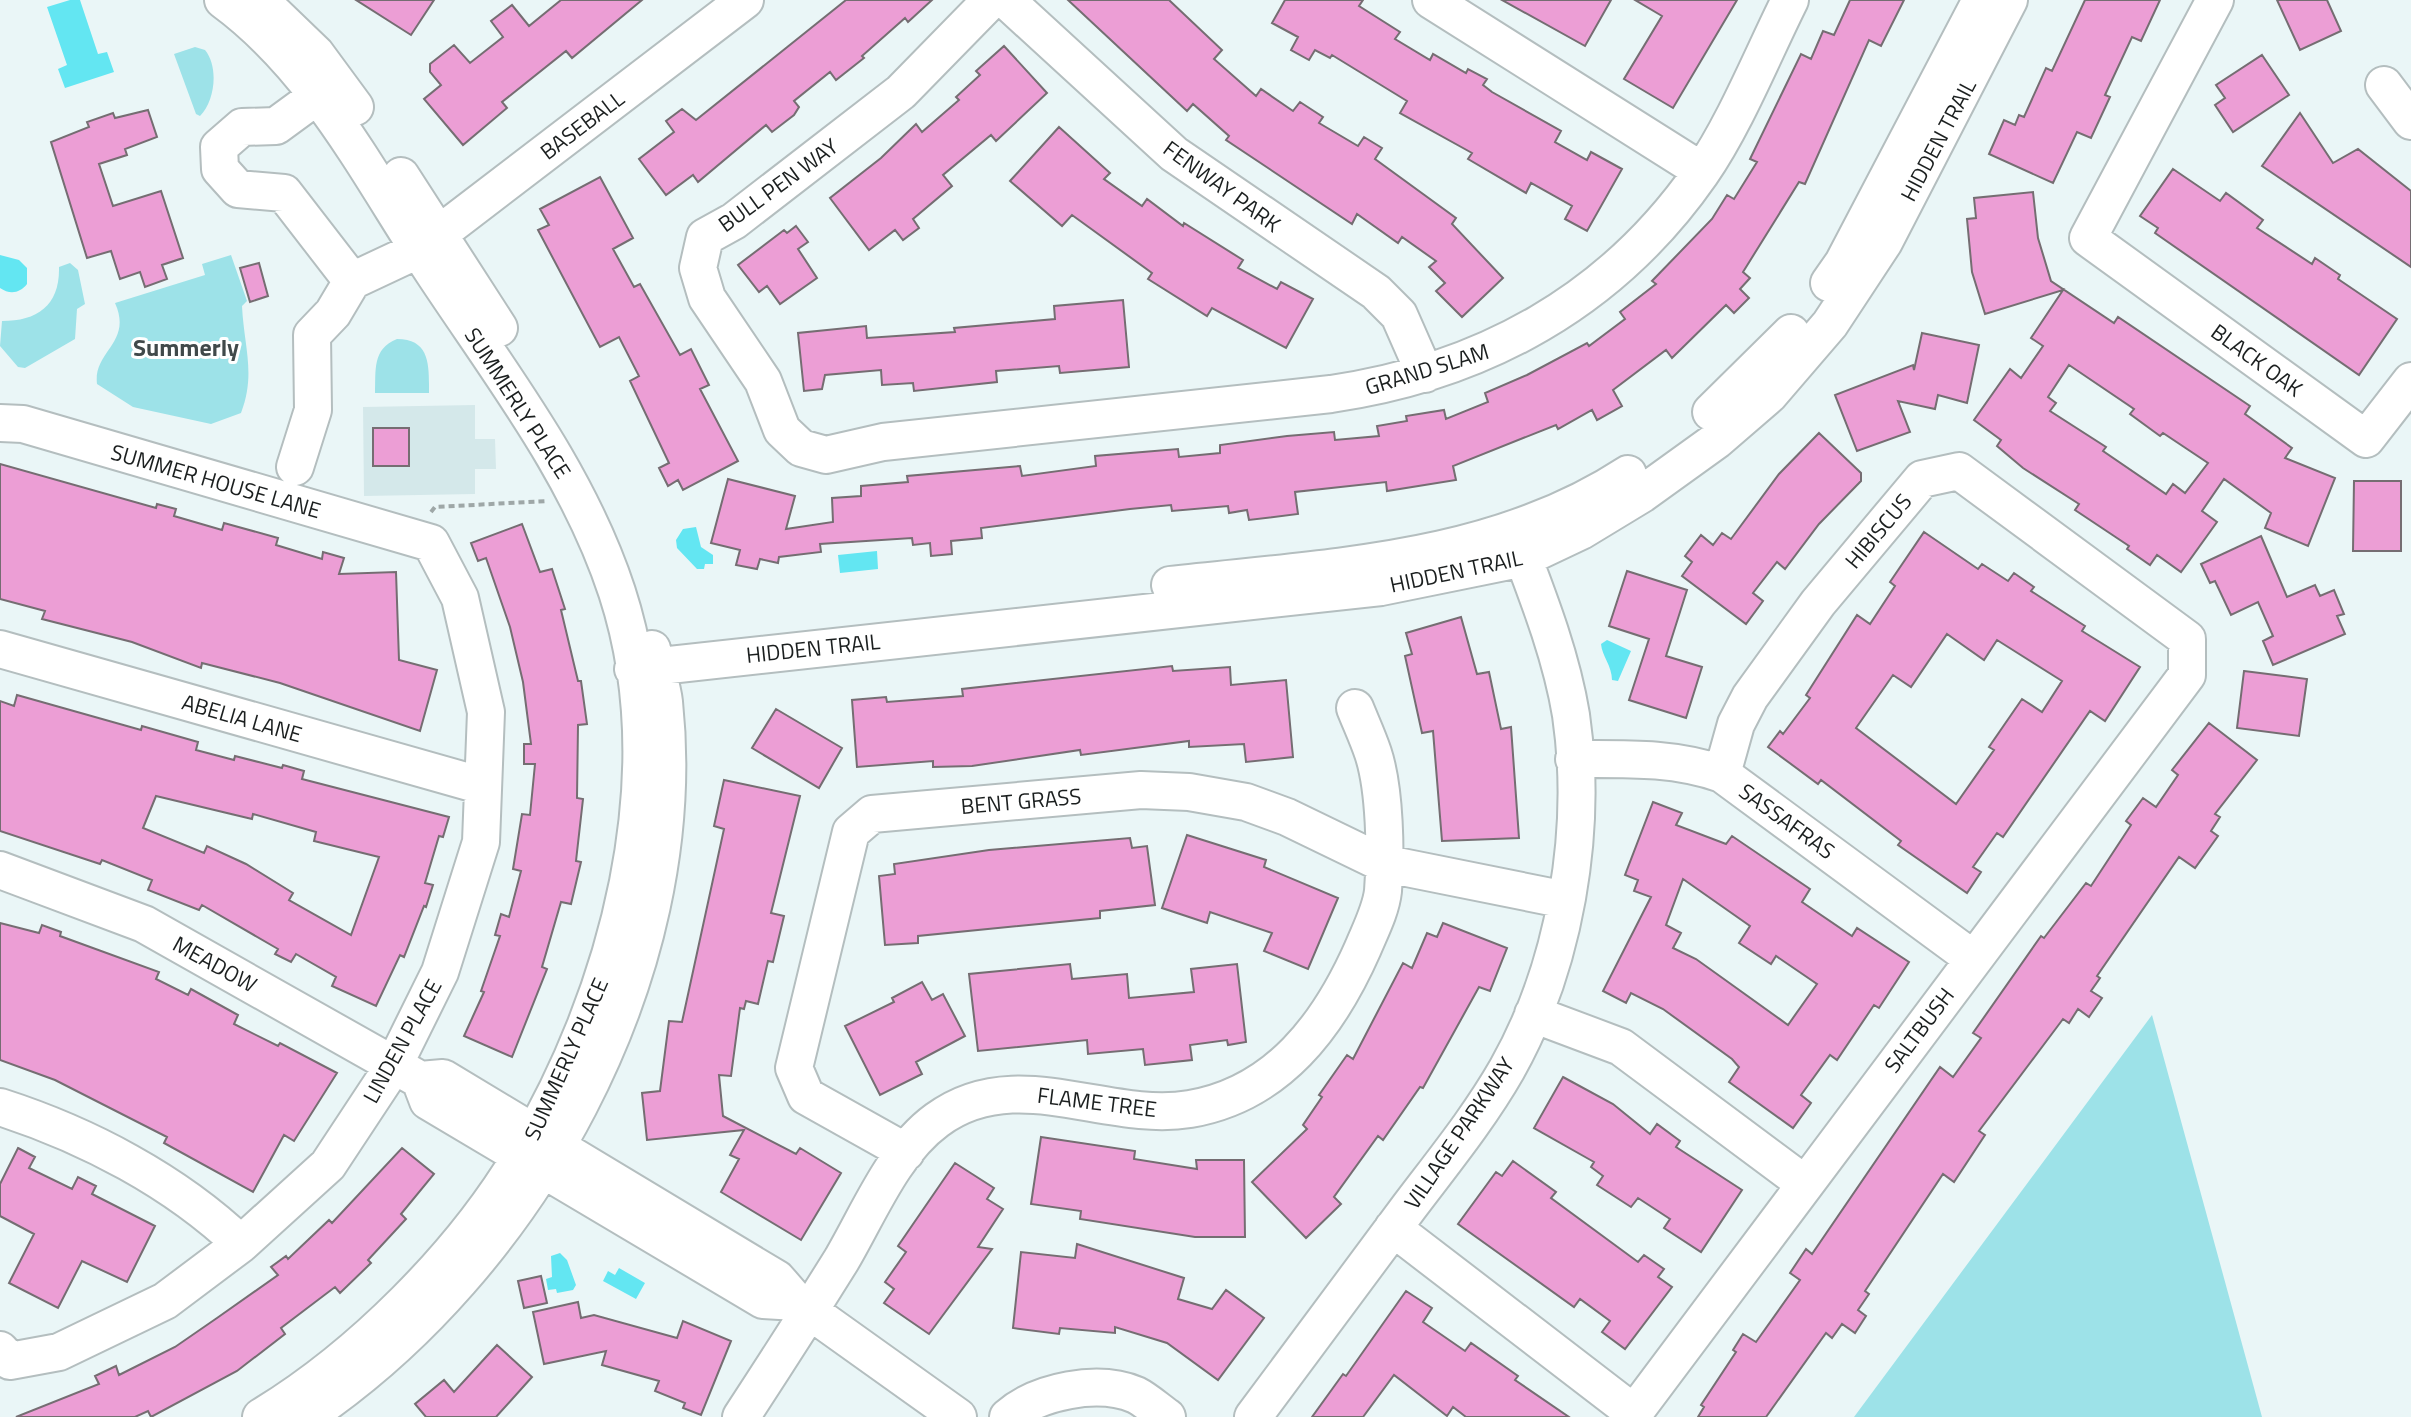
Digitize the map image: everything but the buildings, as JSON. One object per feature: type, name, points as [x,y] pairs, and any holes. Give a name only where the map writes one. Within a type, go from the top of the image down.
[{"type":"street","name":"SUMMERLY PLACE","points":[[223,0],[272,45],[317,96],[566,426],[598,483],[625,545],[641,655],[640,792],[628,885],[616,937],[539,1151],[445,1297],[397,1345],[306,1417]]},
{"type":"street","name":"SUMMERLY PLACE","points":[[260,0],[292,27],[325,66],[549,444],[592,525],[641,655]]},
{"type":"street","name":"BULL PEN WAY","points":[[801,448],[782,430],[763,381],[727,323],[707,298],[698,268],[705,237],[734,221],[901,92],[991,0]]},
{"type":"street","name":"FENWAY PARK","points":[[1006,0],[1174,154],[1376,292],[1399,315],[1425,374]]},
{"type":"street","points":[[1431,0],[1702,171]]},
{"type":"street","name":"GRAND SLAM","points":[[801,448],[826,455],[883,442],[1331,394],[1381,387],[1489,352],[1546,321],[1634,253],[1702,171],[1790,0]]},
{"type":"street","name":"HIDDEN TRAIL","points":[[1518,544],[1678,441],[1776,350],[1843,263],[1981,0]]},
{"type":"street","name":"HIDDEN TRAIL","points":[[641,655],[1518,544],[1581,531],[1642,494],[1717,440],[1769,395],[1830,324],[1884,242],[2009,0]]},
{"type":"street","name":"BLACK OAK","points":[[2215,0],[2088,238],[2366,439],[2411,381]]},
{"type":"street","name":"BASEBALL","points":[[352,281],[429,242],[741,1]]},
{"type":"street","points":[[2384,85],[2411,121]]},
{"type":"street","points":[[295,467],[313,410],[312,335],[333,313],[352,281],[284,193],[238,189],[220,169],[219,147],[242,127],[276,126],[317,96]]},
{"type":"street","name":"SUMMER HOUSE LANE","points":[[0,423],[23,424],[421,539]]},
{"type":"street","name":"HIBISCUS","points":[[1722,774],[1736,724],[1750,697],[1818,603],[1922,479],[1959,471],[2187,639]]},
{"type":"street","name":"LINDEN PLACE","points":[[5,1356],[59,1352],[165,1301],[241,1244],[328,1165],[407,1073],[481,842],[486,712],[460,598],[421,539]]},
{"type":"street","name":"VILLAGE PARKWAY","points":[[1253,1417],[1482,1108],[1507,1068],[1533,1014],[1566,900],[1574,839],[1574,759],[1571,715],[1559,664],[1518,544]]},
{"type":"street","name":"SALTBUSH","points":[[1633,1415],[1972,958],[2187,675],[2187,639]]},
{"type":"street","name":"ABELIA LANE","points":[[0,649],[483,786]]},
{"type":"street","name":"FLAME TREE","points":[[741,1417],[803,1307],[906,1152],[938,1119],[975,1101],[1023,1093],[1049,1094],[1166,1112],[1226,1099],[1262,1084],[1292,1058],[1322,1025],[1350,978],[1383,893],[1381,795],[1374,755],[1355,708]]},
{"type":"street","name":"SASSAFRAS","points":[[1574,759],[1660,759],[1722,774],[1972,958]]},
{"type":"street","name":"BENT GRASS","points":[[906,1152],[806,1096],[794,1068],[851,832],[872,814],[1141,790],[1189,792],[1246,802],[1287,817],[1382,863],[1566,900]]},
{"type":"street","name":"MEADOW","points":[[0,870],[144,924],[407,1073],[443,1078],[539,1151],[777,1279],[803,1307],[958,1417]]},
{"type":"street","points":[[1533,1014],[1621,1047],[1805,1184]]},
{"type":"street","points":[[0,1107],[59,1126],[134,1168],[205,1210],[241,1244]]},
{"type":"street","name":"SUMMERLY PLACE","points":[[261,1417],[328,1371],[380,1324],[447,1256],[539,1151]]},
{"type":"street","points":[[1393,1228],[1633,1415]]},
{"type":"street","points":[[1008,1417],[1044,1396],[1078,1390],[1109,1390],[1136,1395],[1167,1417]]},
{"type":"path","points":[[421,539],[435,507],[549,501],[554,508],[577,496]]},
{"type":"shaded area","points":[[80,0],[98,54],[107,52],[114,72],[65,88],[58,69],[67,65],[47,7]]},
{"type":"shaded area","points":[[195,47],[205,50],[214,74],[209,102],[200,116],[196,114],[174,54]]},
{"type":"shaded area","points":[[0,255],[19,260],[27,268],[27,284],[21,289],[11,292],[0,288]]},
{"type":"shaded area","points":[[231,255],[247,301],[242,306],[248,386],[241,413],[211,424],[133,407],[97,384],[97,373],[119,328],[115,303],[205,275],[202,264]]},
{"type":"shaded area","points":[[70,263],[78,270],[85,304],[77,309],[75,339],[25,368],[18,367],[0,346],[2,321],[26,318],[44,308],[56,291],[59,267]]},
{"type":"shaded area","points":[[397,339],[408,340],[422,349],[428,364],[429,393],[375,393],[379,354]]},
{"type":"shaded area","points":[[475,405],[475,439],[495,439],[496,469],[475,469],[475,494],[364,496],[363,407]]},
{"type":"shaded area","points":[[696,527],[701,547],[713,555],[713,564],[705,564],[704,569],[697,569],[677,548],[676,540],[683,529]]},
{"type":"shaded area","points":[[877,551],[878,569],[840,573],[838,555]]},
{"type":"shaded area","points":[[1607,640],[1631,651],[1618,681],[1612,680],[1602,648],[1601,644]]},
{"type":"shaded area","points":[[2152,1015],[2262,1417],[1854,1417]]},
{"type":"shaded area","points":[[560,1253],[567,1260],[576,1285],[573,1290],[557,1293],[556,1289],[548,1290],[546,1279],[552,1277],[551,1256]]},
{"type":"shaded area","points":[[619,1268],[645,1283],[636,1299],[603,1281],[608,1271],[615,1275]]},
{"type":"district","name":"Summerly","points":[[186,348]]}]
